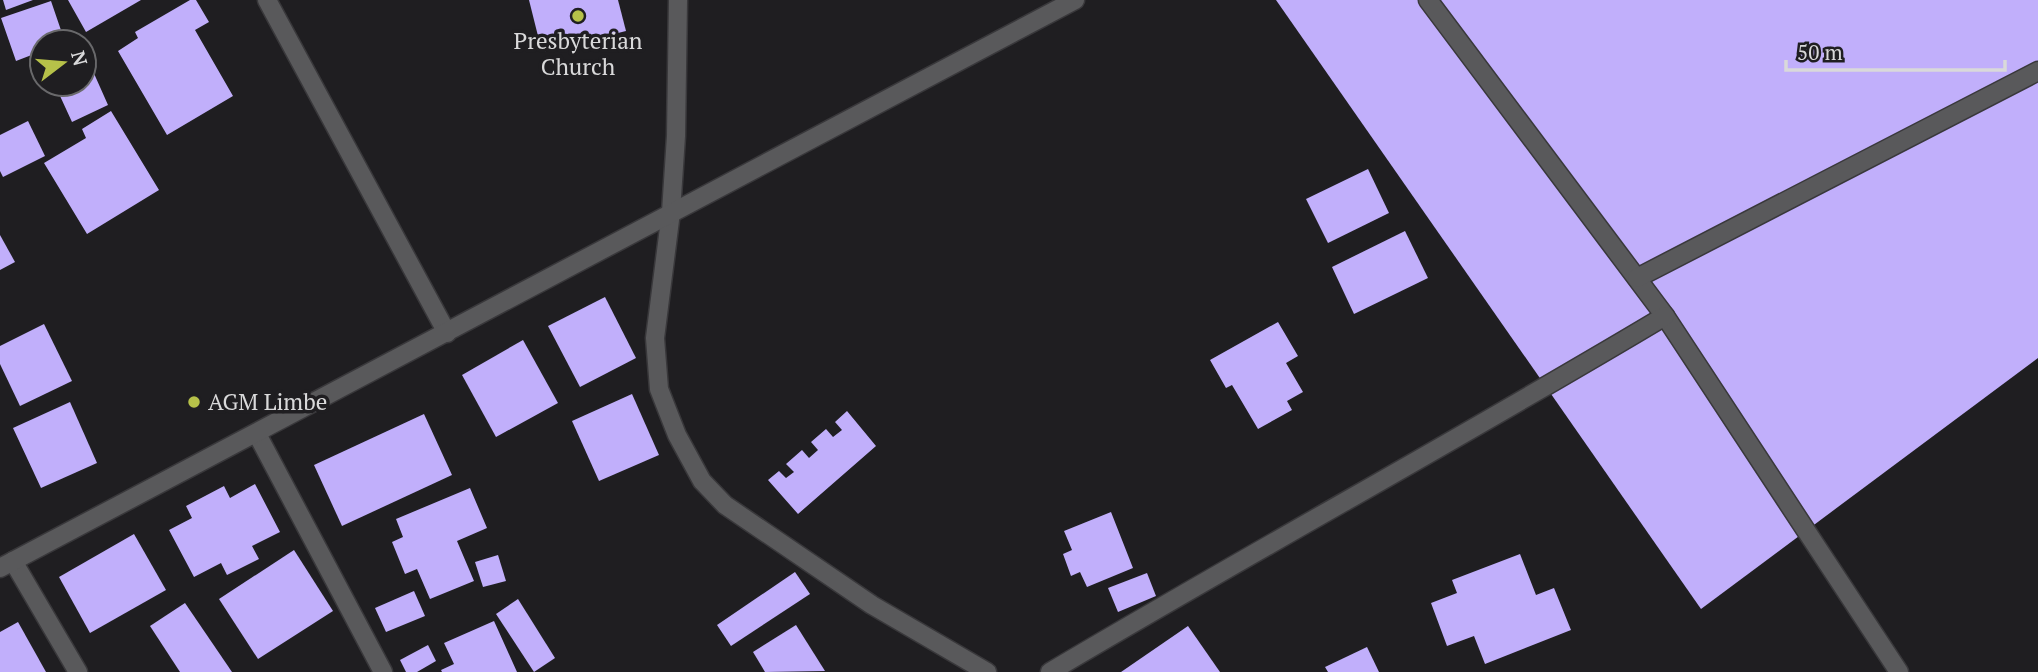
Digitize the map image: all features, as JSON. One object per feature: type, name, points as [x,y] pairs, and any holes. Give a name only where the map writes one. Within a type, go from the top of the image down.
[{"type":"street","points":[[267,0],[447,333]]},
{"type":"street","points":[[678,0],[677,136],[671,212],[655,338],[659,389],[677,435],[702,481],[725,506],[872,605],[987,672]]},
{"type":"street","points":[[78,672],[7,564],[1075,0]]},
{"type":"street","points":[[1428,0],[1665,316],[1899,672]]},
{"type":"street","points":[[1637,278],[2038,71]]},
{"type":"street","points":[[1049,672],[1186,591],[1496,417],[1665,316]]},
{"type":"street","points":[[257,434],[383,672]]},
{"type":"building","points":[[3,0],[33,0],[6,10]]},
{"type":"building","points":[[68,0],[141,0],[93,28],[84,28]]},
{"type":"building","points":[[190,0],[196,0],[209,22],[195,30],[233,96],[167,135],[118,51],[138,38],[135,32]]},
{"type":"building","name":"Presbyterian Church","points":[[529,0],[618,0],[626,31],[542,52]]},
{"type":"building","points":[[1276,0],[2038,0],[2038,358],[1701,609]]},
{"type":"building","points":[[51,1],[60,28],[28,28],[28,56],[16,61],[1,18]]},
{"type":"building","points":[[98,82],[108,105],[72,122],[61,98],[98,98]]},
{"type":"building","points":[[111,111],[159,190],[87,234],[44,163],[86,138],[82,129]]},
{"type":"building","points":[[28,121],[45,156],[3,177],[0,171],[0,135]]},
{"type":"building","points":[[1368,169],[1389,213],[1328,243],[1306,199]]},
{"type":"building","points":[[1405,231],[1428,278],[1354,314],[1332,267]]},
{"type":"building","points":[[0,235],[15,262],[0,270]]},
{"type":"building","points":[[605,297],[636,358],[580,387],[548,326]]},
{"type":"building","points":[[1278,322],[1298,356],[1286,363],[1303,392],[1287,401],[1292,410],[1258,429],[1232,385],[1226,388],[1210,360]]},
{"type":"building","points":[[44,324],[72,381],[20,406],[0,364],[0,346]]},
{"type":"building","points":[[523,340],[558,403],[496,437],[462,375]]},
{"type":"building","points":[[632,394],[659,455],[599,481],[572,421]]},
{"type":"building","points":[[70,402],[97,463],[41,488],[13,428]]},
{"type":"building","points":[[847,411],[876,446],[798,514],[768,480],[779,471],[786,478],[794,472],[786,464],[802,450],[809,458],[818,450],[811,442],[826,429],[833,437],[842,430],[835,422]]},
{"type":"building","points":[[424,414],[452,475],[342,526],[314,465]]},
{"type":"building","points":[[255,484],[280,532],[252,546],[259,559],[227,575],[221,563],[194,577],[169,530],[192,518],[186,506],[224,486],[230,498]]},
{"type":"building","points":[[470,488],[487,528],[457,541],[474,581],[430,599],[417,569],[405,574],[392,542],[403,537],[396,519]]},
{"type":"building","points":[[1111,512],[1133,568],[1087,587],[1080,572],[1071,576],[1063,554],[1072,550],[1064,531]]},
{"type":"building","points":[[134,534],[166,590],[90,633],[59,577]]},
{"type":"building","points":[[294,550],[333,611],[258,659],[219,599]]},
{"type":"building","points":[[1520,554],[1536,595],[1554,588],[1571,630],[1485,664],[1474,636],[1447,646],[1431,603],[1457,593],[1452,580]]},
{"type":"building","points":[[498,555],[506,581],[483,587],[475,562]]},
{"type":"building","points":[[795,572],[810,594],[731,646],[717,625]]},
{"type":"building","points":[[1147,573],[1156,596],[1118,612],[1108,588]]},
{"type":"building","points":[[414,591],[425,616],[386,632],[375,608]]},
{"type":"building","points":[[518,599],[555,658],[534,672],[496,614]]},
{"type":"building","points":[[185,603],[232,672],[180,672],[150,626]]},
{"type":"building","points":[[494,621],[517,672],[442,672],[441,670],[454,664],[444,643]]},
{"type":"building","points":[[18,622],[46,672],[0,672],[0,632]]},
{"type":"building","points":[[796,625],[825,671],[765,672],[753,652]]},
{"type":"building","points":[[1188,626],[1220,672],[1121,672]]},
{"type":"building","points":[[428,645],[436,661],[417,672],[406,672],[400,660]]},
{"type":"building","points":[[1367,647],[1379,672],[1328,672],[1325,667]]},
{"type":"place","name":"Presbyterian Church","points":[[578,16]]},
{"type":"place","name":"AGM Limbe","points":[[194,402]]}]
